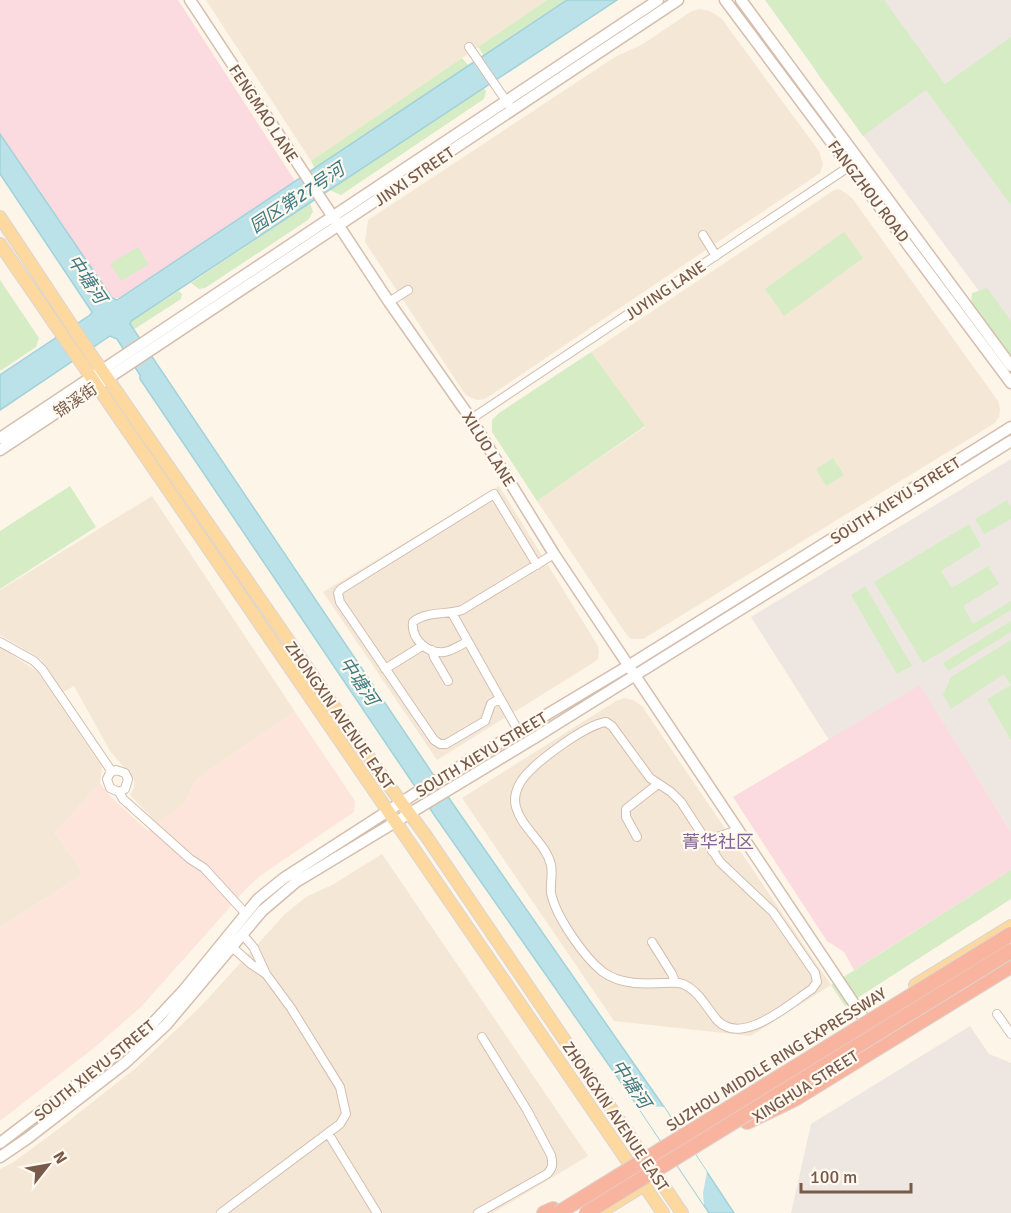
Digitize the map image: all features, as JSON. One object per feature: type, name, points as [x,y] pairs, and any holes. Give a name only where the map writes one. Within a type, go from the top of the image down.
[{"type":"highway","name":"SUZHOU MIDDLE RING EXPRESSWAY","points":[[550,1212],[1011,934]]},
{"type":"highway","name":"SUZHOU MIDDLE RING EXPRESSWAY","points":[[586,1213],[1011,951]]},
{"type":"highway","points":[[747,1122],[795,1099],[1011,966]]},
{"type":"main road","name":"FENGMAO LANE","points":[[190,0],[336,221]]},
{"type":"main road","name":"JINXI STREET","points":[[509,106],[658,0]]},
{"type":"main road","name":"JINXI STREET","points":[[147,346],[509,106],[678,0]]},
{"type":"main road","name":"FANGZHOU ROAD","points":[[725,0],[1011,366]]},
{"type":"main road","name":"FANGZHOU ROAD","points":[[741,0],[1011,383]]},
{"type":"main road","name":"ZHONGXIN AVENUE EAST","points":[[0,217],[90,353],[405,807],[682,1213]]},
{"type":"main road","name":"XILUO LANE","points":[[336,221],[389,302],[471,419],[554,554],[863,1017]]},
{"type":"main road","name":"ZHONGXIN AVENUE EAST","points":[[0,244],[663,1213]]},
{"type":"main road","name":"锦溪街","points":[[0,450],[147,346]]},
{"type":"main road","name":"锦溪街","points":[[0,438],[93,382]]},
{"type":"main road","name":"SOUTH XIEYU STREET","points":[[405,807],[426,802],[536,736],[631,671],[1011,427]]},
{"type":"main road","name":"SOUTH XIEYU STREET","points":[[0,1157],[46,1124],[147,1043],[166,1025],[273,901],[290,886],[405,807],[418,791],[519,732],[631,671],[1011,441]]},
{"type":"main road","name":"SOUTH XIEYU STREET","points":[[0,1143],[19,1131],[130,1044],[153,1023],[183,991],[258,899],[284,878],[391,816]]},
{"type":"main road","name":"XINGHUA STREET","points":[[550,1212],[1011,926]]},
{"type":"main road","name":"XINGHUA STREET","points":[[599,1213],[1011,958]]},
{"type":"street","points":[[469,47],[509,106]]},
{"type":"street","name":"JUYING LANE","points":[[471,419],[855,164]]},
{"type":"street","points":[[703,235],[716,256]]},
{"type":"street","points":[[389,302],[408,290]]},
{"type":"street","points":[[499,699],[491,704],[485,721],[453,741],[440,744],[385,669],[337,597],[340,589],[494,494],[537,565]]},
{"type":"street","points":[[467,642],[444,652],[432,650],[422,646],[413,635],[413,622],[426,615],[462,610],[554,554]]},
{"type":"street","points":[[452,613],[519,732]]},
{"type":"street","points":[[0,642],[42,669],[112,772]]},
{"type":"street","points":[[385,669],[422,646]]},
{"type":"street","points":[[432,650],[448,681]]},
{"type":"street","points":[[602,722],[612,726],[642,770],[658,784],[681,802],[712,851],[730,872],[773,912],[815,973],[817,982],[812,989],[759,1023],[740,1030],[723,1025],[697,994],[682,984],[675,982],[639,984],[622,981],[613,978],[595,964],[576,939],[558,909],[551,889],[551,864],[540,843],[519,814],[515,803],[519,784],[540,762],[561,745],[602,722]]},
{"type":"street","points":[[119,792],[127,786],[127,776],[120,770],[112,772],[107,779],[112,790],[119,792],[123,799],[190,859],[204,867],[246,914]]},
{"type":"street","points":[[638,837],[626,817],[626,809],[658,784]]},
{"type":"street","points":[[707,843],[738,830]]},
{"type":"street","points":[[712,851],[738,830]]},
{"type":"street","points":[[221,1213],[340,1124],[346,1114],[340,1087],[291,1008],[266,974],[254,948],[243,935]]},
{"type":"street","points":[[652,942],[675,982]]},
{"type":"street","points":[[232,947],[266,974]]},
{"type":"street","points":[[997,1014],[1011,1034]]},
{"type":"street","points":[[478,1213],[547,1174],[552,1169],[553,1163],[527,1110],[482,1037]]},
{"type":"street","points":[[328,1133],[377,1213]]},
{"type":"shaded area","points":[[0,0],[178,0],[295,181],[120,298],[112,298],[0,134]]},
{"type":"shaded area","points":[[206,0],[547,0],[311,161]]},
{"type":"shaded area","points":[[770,0],[1011,0],[1011,334],[818,75],[807,53]]},
{"type":"shaded area","points":[[700,9],[710,11],[721,18],[819,151],[823,164],[820,173],[485,399],[471,398],[465,394],[365,242],[368,220],[615,57],[643,44],[692,11]]},
{"type":"shaded area","points":[[840,189],[852,198],[998,401],[999,417],[995,423],[643,639],[631,639],[537,501],[645,427],[591,352],[834,190]]},
{"type":"shaded area","points":[[1011,459],[1011,832],[920,686],[829,740],[751,617]]},
{"type":"shaded area","points":[[499,486],[598,646],[598,659],[437,760],[323,592]]},
{"type":"shaded area","points":[[152,496],[295,712],[197,779],[184,804],[158,824],[130,795],[134,788],[134,779],[110,751],[74,686],[63,692],[41,659],[0,635],[0,590]]},
{"type":"shaded area","points":[[0,647],[38,672],[102,767],[100,783],[55,833],[83,874],[0,928]]},
{"type":"shaded area","points":[[920,685],[1011,832],[1011,870],[854,970],[844,952],[827,941],[733,797]]},
{"type":"shaded area","points":[[624,698],[633,700],[642,706],[831,985],[751,1036],[614,1021],[462,798]]},
{"type":"shaded area","points":[[295,712],[355,801],[354,812],[260,876],[141,1007],[95,1047],[0,1121],[0,928],[83,874],[55,833],[100,783],[111,797],[148,831],[184,804],[197,779]]},
{"type":"shaded area","points":[[382,854],[588,1156],[493,1213],[0,1213],[0,1169],[56,1131],[137,1067],[201,1006],[285,914],[306,897],[334,884]]},
{"type":"shaded area","points":[[970,1026],[989,1054],[1011,1063],[1011,1213],[791,1213],[811,1124]]},
{"type":"green space","points":[[547,0],[567,0],[484,56],[478,47]]},
{"type":"green space","points":[[765,0],[884,0],[945,84],[1011,37],[1011,205],[926,90],[863,136]]},
{"type":"green space","points":[[462,58],[469,66],[315,168],[311,161]]},
{"type":"green space","points":[[484,88],[486,91],[484,99],[341,195],[330,190]]},
{"type":"green space","points":[[310,203],[313,212],[308,220],[205,288],[199,289],[191,283]]},
{"type":"green space","points":[[844,232],[863,258],[784,316],[765,289]]},
{"type":"green space","points":[[138,247],[149,264],[121,281],[110,264]]},
{"type":"green space","points":[[0,280],[39,338],[36,347],[0,371]]},
{"type":"green space","points":[[987,288],[1011,321],[1011,358],[971,303],[972,293]]},
{"type":"green space","points":[[179,291],[182,294],[181,299],[133,330],[131,321]]},
{"type":"green space","points":[[591,352],[645,426],[537,501],[492,432],[492,420],[499,413]]},
{"type":"green space","points":[[833,458],[844,475],[826,486],[816,469]]},
{"type":"green space","points":[[70,486],[96,527],[0,589],[0,531]]},
{"type":"green space","points":[[1007,500],[1011,507],[1011,519],[984,534],[975,519]]},
{"type":"green space","points":[[969,524],[981,546],[941,571],[952,588],[988,566],[999,584],[963,606],[973,624],[1011,601],[1011,610],[923,663],[874,582]]},
{"type":"green space","points":[[865,586],[912,666],[897,674],[851,595]]},
{"type":"green space","points":[[1011,621],[1011,632],[948,671],[943,663]]},
{"type":"green space","points":[[1011,640],[1011,685],[1004,674],[951,709],[943,695],[951,677]]},
{"type":"green space","points":[[1011,685],[1011,740],[987,699]]},
{"type":"green space","points":[[1011,870],[1011,899],[845,1006],[831,985]]},
{"type":"water","points":[[567,0],[617,0],[131,321],[130,324],[453,804],[664,1107],[734,1213],[709,1213],[634,1101],[437,819],[140,379],[140,375],[117,339],[110,336],[0,410],[0,375],[92,312],[0,174],[0,134],[112,298],[117,300]]},
{"type":"pier","points":[[634,1101],[645,1106],[664,1107],[707,1172],[703,1193],[704,1205]]},
{"type":"district","name":"菁华社区","points":[[718,842]]},
{"type":"water label","name":"园区第27号河","points":[[297,198]]},
{"type":"water label","name":"中塘河","points":[[87,279]]},
{"type":"water label","name":"中塘河","points":[[359,681]]},
{"type":"water label","name":"中塘河","points":[[631,1084]]}]
